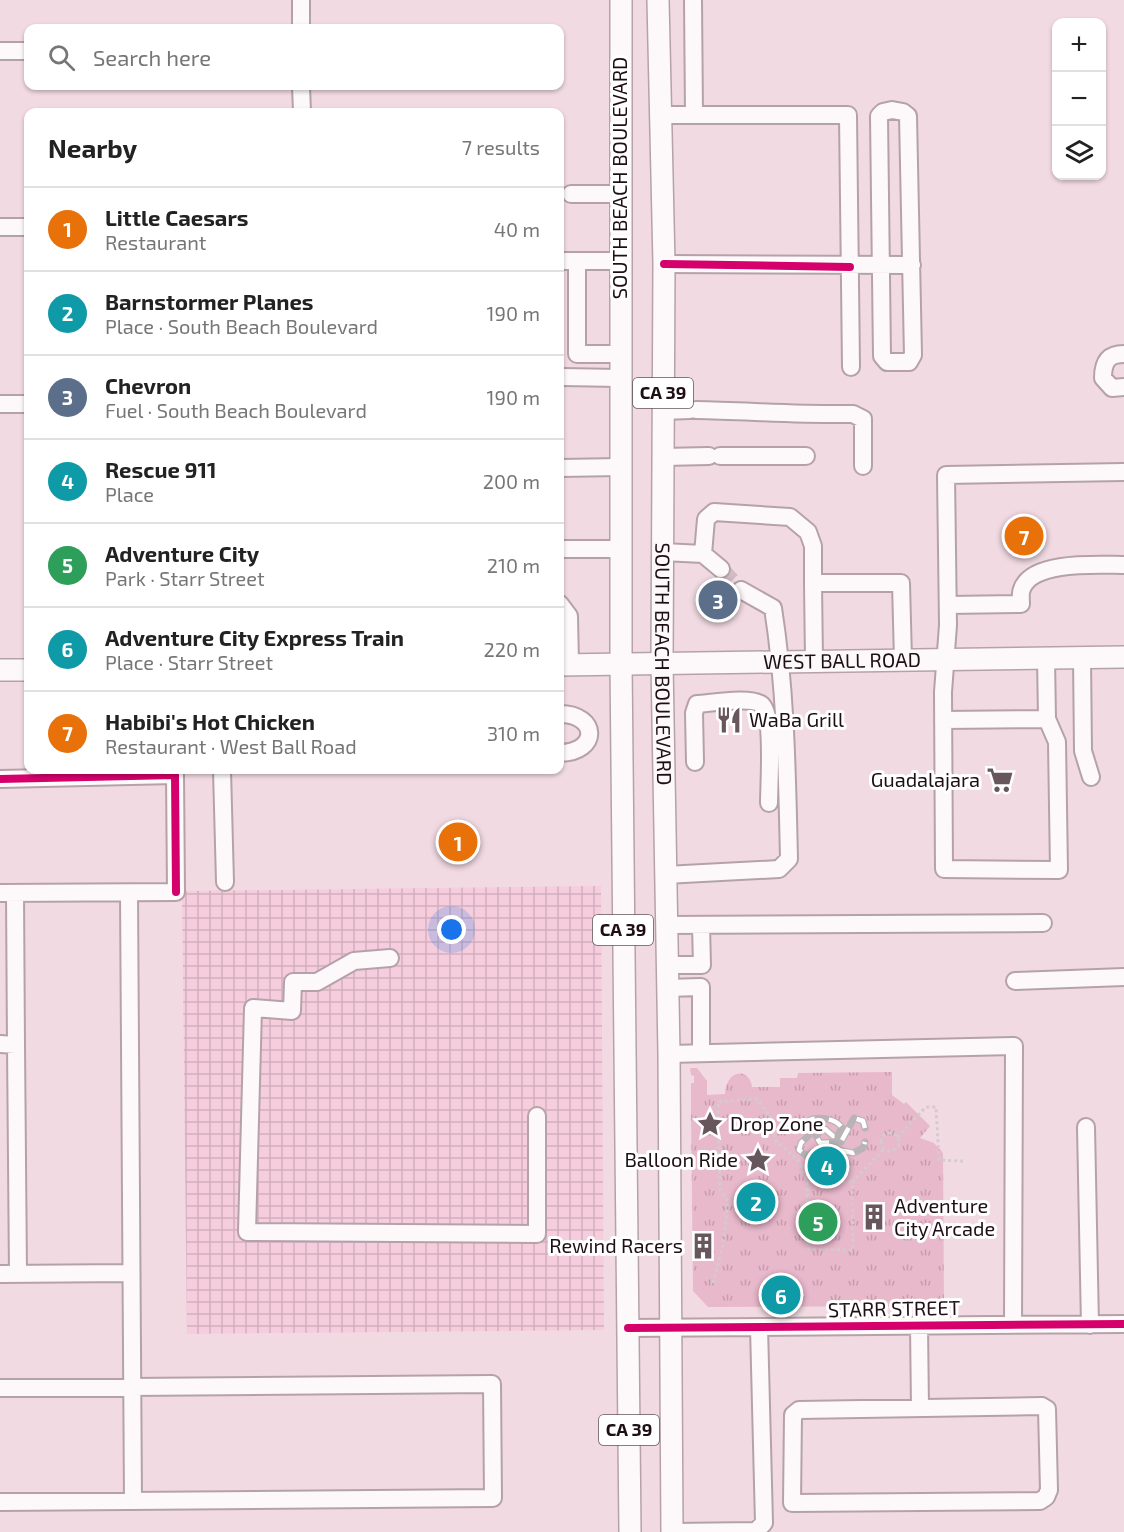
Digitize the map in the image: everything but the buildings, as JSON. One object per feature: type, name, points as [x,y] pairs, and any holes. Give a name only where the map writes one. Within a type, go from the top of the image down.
[{"type":"main road","name":"SOUTH BEACH BOULEVARD","points":[[621,0],[620,549],[628,1328]]},
{"type":"main road","name":"SOUTH BEACH BOULEVARD","points":[[658,0],[664,264],[662,663],[666,988],[669,1054],[670,1328]]},
{"type":"main road","name":"WEST BALL ROAD","points":[[565,665],[1124,657]]},
{"type":"main road","points":[[0,670],[24,670]]},
{"type":"main road","name":"CA 39","points":[[628,1328],[630,1532]]},
{"type":"main road","name":"CA 39","points":[[670,1328],[672,1532]]},
{"type":"street","points":[[301,0],[301,24]]},
{"type":"street","points":[[693,0],[694,114]]},
{"type":"street","points":[[0,51],[24,51]]},
{"type":"street","points":[[301,90],[302,108]]},
{"type":"street","points":[[892,110],[903,112],[908,116],[913,355],[909,362],[887,362],[882,356],[882,266],[879,116],[883,112],[892,110]]},
{"type":"street","points":[[661,115],[848,115],[851,367]]},
{"type":"street","points":[[572,194],[620,194]]},
{"type":"street","points":[[0,227],[24,227]]},
{"type":"street","points":[[564,261],[620,261]]},
{"type":"street","points":[[577,261],[577,354],[620,354]]},
{"type":"street","points":[[664,264],[850,267],[912,265]]},
{"type":"street","points":[[1124,354],[1108,358],[1103,364],[1103,378],[1112,388],[1124,387]]},
{"type":"street","points":[[564,377],[620,378]]},
{"type":"street","points":[[0,404],[24,404]]},
{"type":"street","points":[[663,411],[757,411],[778,415],[853,414],[863,418],[863,466]]},
{"type":"street","points":[[663,457],[806,456]]},
{"type":"street","points":[[564,468],[620,467]]},
{"type":"street","points":[[1046,658],[1047,719],[1057,742],[1059,870],[944,869],[943,720],[948,605],[946,475],[1124,472]]},
{"type":"street","points":[[703,554],[706,519],[714,513],[790,517],[808,532],[813,546],[814,661]]},
{"type":"street","points":[[564,549],[620,549]]},
{"type":"street","points":[[663,552],[703,554],[721,569]]},
{"type":"street","points":[[948,605],[1021,604],[1022,589],[1029,580],[1056,566],[1124,565]]},
{"type":"street","points":[[813,583],[901,583],[903,660]]},
{"type":"street","points":[[665,875],[779,869],[787,863],[788,795],[782,662],[773,608],[741,590]]},
{"type":"street","points":[[564,609],[569,616],[565,665]]},
{"type":"street","points":[[1082,658],[1083,751],[1091,777]]},
{"type":"street","points":[[695,762],[694,713],[697,704],[750,700],[762,704],[766,712],[768,729],[769,804]]},
{"type":"street","points":[[564,715],[579,717],[585,721],[588,735],[584,748],[564,753]]},
{"type":"street","points":[[943,720],[1047,719]]},
{"type":"street","points":[[222,774],[225,882]]},
{"type":"street","points":[[0,779],[175,775],[176,892],[8,893],[8,1044],[18,1274]]},
{"type":"street","points":[[129,893],[133,1501]]},
{"type":"street","points":[[666,925],[1043,923]]},
{"type":"street","points":[[666,965],[702,965],[701,925]]},
{"type":"street","points":[[390,958],[354,961],[317,982],[293,982],[292,1011],[253,1008],[248,1232],[537,1234],[537,1116]]},
{"type":"street","points":[[1015,981],[1124,977]]},
{"type":"street","points":[[666,988],[701,987],[701,1053]]},
{"type":"street","points":[[669,1054],[1014,1046],[1013,1325]]},
{"type":"street","points":[[1086,1127],[1090,1325]]},
{"type":"street","points":[[0,1274],[130,1273]]},
{"type":"street","name":"STARR STREET","points":[[628,1328],[1124,1324]]},
{"type":"street","points":[[919,1325],[920,1408]]},
{"type":"street","points":[[672,1532],[756,1531],[764,1523],[759,1327]]},
{"type":"street","points":[[0,1388],[492,1384],[493,1486],[493,1498],[0,1502]]},
{"type":"street","points":[[1042,1406],[1047,1409],[1049,1490],[1046,1497],[1040,1501],[792,1503],[793,1415],[799,1410],[920,1408],[1042,1406]]},
{"type":"path","points":[[713,1283],[723,1245],[728,1201],[720,1190],[717,1102],[757,1099],[771,1118],[776,1141],[799,1161],[807,1182],[808,1250],[853,1250],[852,1182],[884,1149]]},
{"type":"path","points":[[897,1137],[926,1107],[936,1107],[939,1160],[963,1161]]},
{"type":"path","points":[[892,1133],[897,1137],[899,1144],[895,1150],[884,1149],[881,1141],[884,1135],[892,1133]]},
{"type":"path","points":[[807,1182],[852,1182]]},
{"type":"shaded area","points":[[601,886],[604,1330],[187,1334],[182,891]]},
{"type":"green space","points":[[690,1068],[697,1068],[707,1081],[707,1095],[693,1109],[691,1109],[691,1083],[694,1083],[694,1076],[691,1075]]},
{"type":"green space","points":[[892,1072],[892,1095],[904,1104],[906,1102],[930,1126],[920,1138],[934,1143],[943,1153],[944,1306],[708,1307],[693,1291],[691,1109],[707,1095],[725,1094],[729,1080],[738,1074],[747,1076],[752,1087],[780,1087],[780,1078],[797,1078],[798,1073]]},
{"type":"tunnel","points":[[721,569],[741,590]]},
{"type":"railway","points":[[865,1128],[863,1121],[854,1118],[841,1142],[820,1143],[816,1136],[818,1131],[825,1129],[833,1136],[837,1136],[842,1128],[836,1122],[828,1119],[810,1120],[809,1135],[801,1143],[799,1150],[807,1156],[823,1149],[853,1153],[863,1148],[865,1142]]},
{"type":"cycle path","points":[[664,264],[850,267]]},
{"type":"cycle path","points":[[0,779],[175,775],[176,892]]},
{"type":"cycle path","points":[[628,1328],[1124,1324]]},
{"type":"place","name":"Habibi's Hot Chicken","points":[[1024,536]]},
{"type":"place","name":"Chevron","points":[[718,600]]},
{"type":"place","name":"WaBa Grill","points":[[729,720]]},
{"type":"place","name":"Guadalajara","points":[[1000,780]]},
{"type":"place","name":"Little Caesars","points":[[458,842]]},
{"type":"place","name":"Drop Zone","points":[[710,1124]]},
{"type":"place","name":"Balloon Ride","points":[[758,1160]]},
{"type":"place","name":"Rescue 911","points":[[827,1166]]},
{"type":"place","name":"Barnstormer Planes","points":[[756,1202]]},
{"type":"place","name":"Adventure City Arcade","points":[[874,1217]]},
{"type":"place","name":"Adventure City","points":[[818,1222]]},
{"type":"place","name":"Rewind Racers","points":[[703,1246]]},
{"type":"place","name":"Adventure City Express Train","points":[[781,1295]]}]
